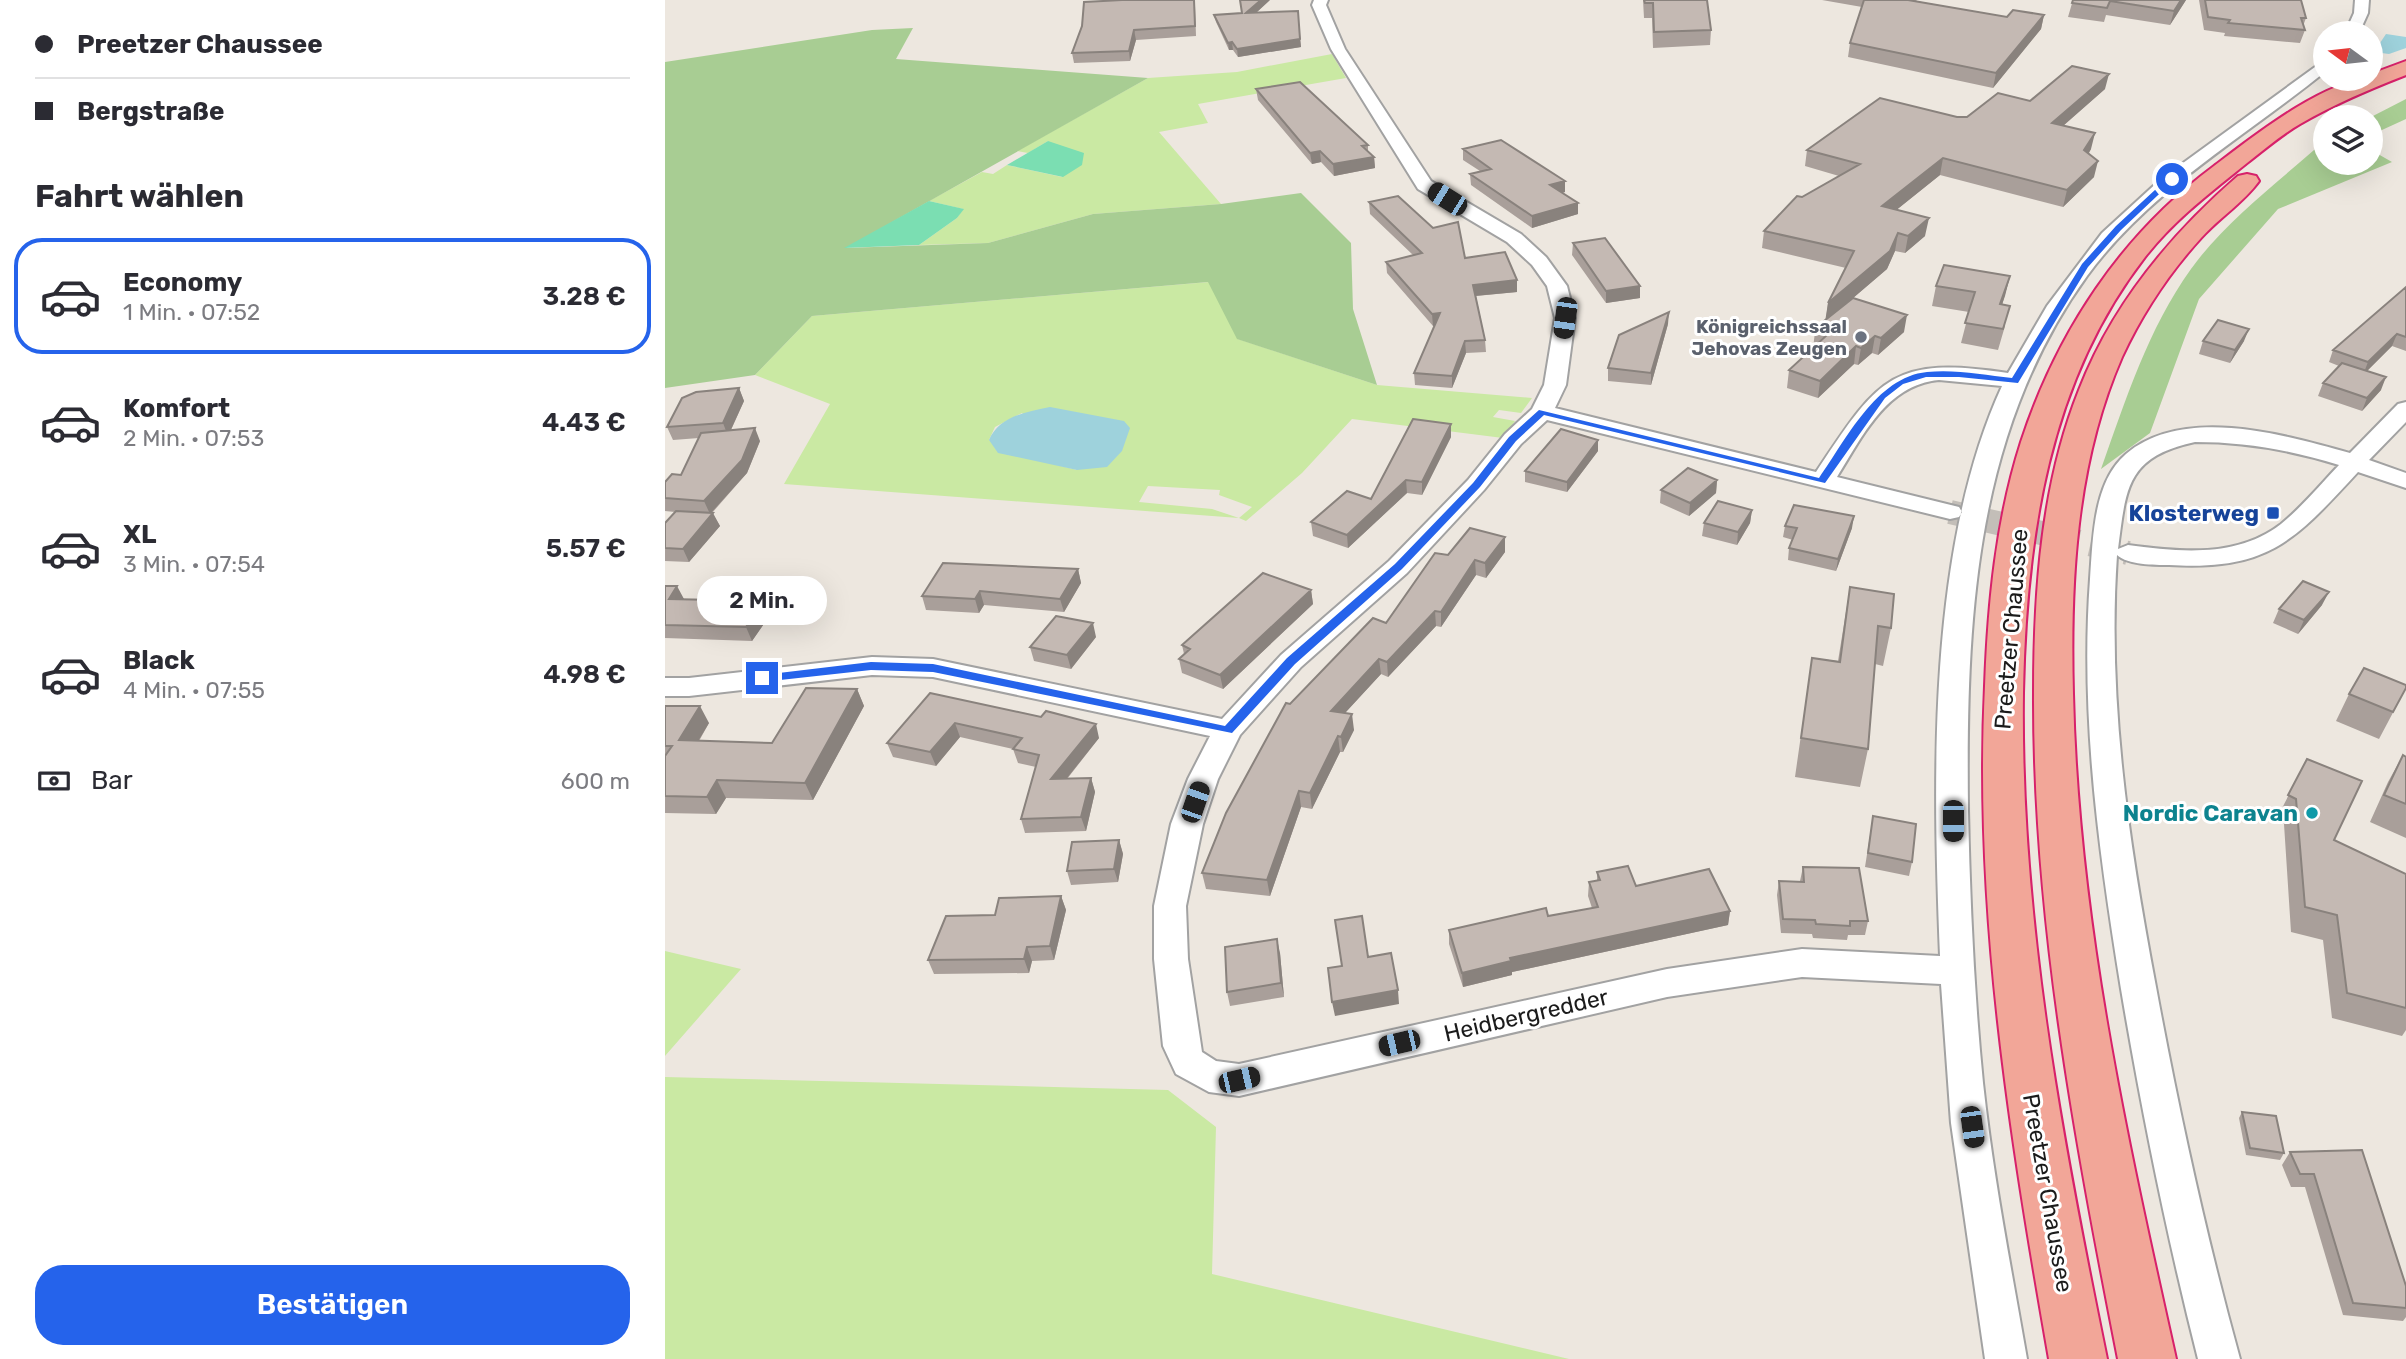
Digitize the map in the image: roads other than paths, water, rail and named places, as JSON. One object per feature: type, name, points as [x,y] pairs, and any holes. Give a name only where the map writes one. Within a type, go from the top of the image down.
[{"type":"highway","name":"Preetzer Chaussee","points":[[2078,1359],[2033,1108],[2009,912],[2002,774],[2002,704],[2007,610],[2015,538],[2029,472],[2045,418],[2070,357],[2106,295],[2136,252],[2185,198],[2308,123],[2346,92],[2406,68]]},
{"type":"highway","points":[[2364,105],[2406,84]]},
{"type":"highway","name":"Preetzer Chaussee","points":[[2147,1359],[2090,1079],[2055,799],[2053,628],[2063,524],[2082,425],[2105,366],[2137,302],[2168,260],[2215,206],[2293,144],[2308,123]]},
{"type":"street","name":"Heidbergredder","points":[[1321,0],[1319,5],[1338,49],[1424,185],[1514,238],[1539,261],[1557,286],[1565,318],[1555,385],[1542,412],[1513,439],[1476,485],[1398,566],[1291,661],[1228,730],[1203,779],[1187,824],[1170,906],[1171,959],[1181,1046],[1189,1063],[1209,1076],[1239,1080],[1667,983],[1802,962],[1958,971]]},
{"type":"street","points":[[2359,21],[2363,0]]},
{"type":"street","name":"Preetzer Chaussee","points":[[2006,1359],[1962,1047],[1953,848],[1952,712],[1961,593],[1980,490],[1996,432],[2015,381],[2084,266],[2118,228],[2182,171],[2313,73]]},
{"type":"street","points":[[1822,481],[1882,396],[1900,382],[1925,374],[2015,381]]},
{"type":"street","points":[[2128,553],[2188,558],[2225,555],[2255,548],[2286,532],[2406,409]]},
{"type":"street","points":[[1542,412],[1950,512]]},
{"type":"street","points":[[2219,1359],[2183,1219],[2153,1068],[2117,852],[2107,765],[2101,619],[2113,493],[2128,464],[2137,456],[2165,440],[2204,436],[2248,436],[2286,443],[2354,462],[2406,481]]},
{"type":"street","points":[[665,687],[689,687],[871,666],[933,668],[1228,730]]},
{"type":"water","points":[[2386,34],[2406,37],[2406,48],[2389,54],[2383,53],[2383,38]]},
{"type":"water","points":[[1050,407],[1124,421],[1130,428],[1122,451],[1107,467],[1077,470],[998,453],[989,440],[999,425],[1014,416]]},
{"type":"tunnel","points":[[1950,512],[2128,553]]},
{"type":"place","name":"Königreichssaal Jehovas Zeugen","points":[[1861,337]]},
{"type":"place","name":"Klosterweg","points":[[2273,513]]},
{"type":"place","name":"Nordic Caravan","points":[[2312,813]]}]
